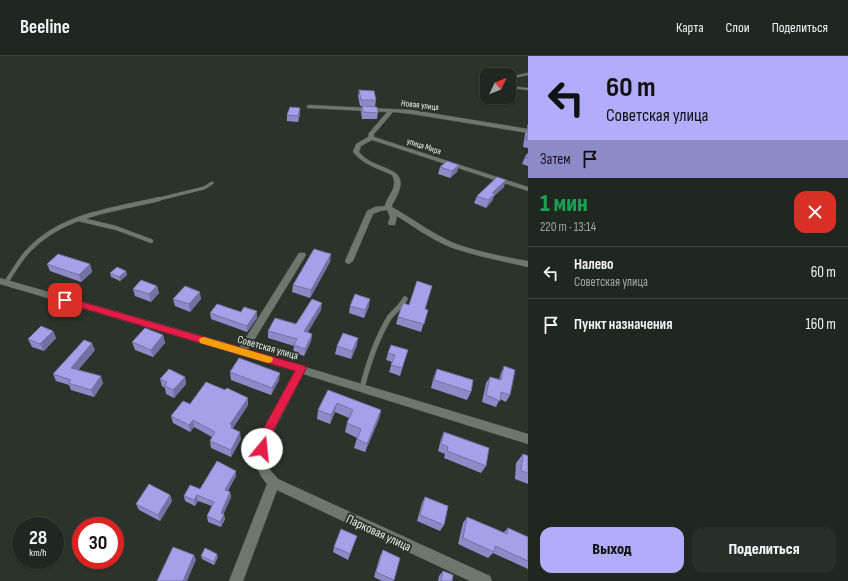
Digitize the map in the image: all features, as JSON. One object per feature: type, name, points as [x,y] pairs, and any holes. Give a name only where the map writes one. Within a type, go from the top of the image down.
[{"type":"street","points":[[516,77],[528,74]]},
{"type":"street","points":[[516,87],[528,89]]},
{"type":"street","name":"Новая улица","points":[[308,107],[390,110],[435,115],[528,131]]},
{"type":"street","points":[[390,110],[390,112],[370,134],[371,138],[358,145],[356,152],[363,158],[397,177],[398,186],[388,205],[394,217],[392,223]]},
{"type":"street","name":"улица Мира","points":[[371,138],[528,189]]},
{"type":"street","points":[[349,261],[370,213],[378,209],[389,208],[438,238],[453,245],[492,257],[528,264]]},
{"type":"street","points":[[242,352],[302,255]]},
{"type":"street","name":"Советская улица","points":[[3,282],[301,369],[528,439]]},
{"type":"street","points":[[236,581],[274,484],[264,472],[261,459],[263,440],[301,369]]},
{"type":"street","name":"Парковая улица","points":[[274,484],[485,581]]},
{"type":"lane","points":[[3,282],[27,252],[58,226],[76,219],[204,188],[212,183]]},
{"type":"lane","points":[[76,219],[108,225],[133,233],[151,241]]},
{"type":"lane","points":[[362,388],[365,373],[387,322],[393,312],[403,304],[405,299]]},
{"type":"building","points":[[359,90],[374,91],[376,100],[361,100]]},
{"type":"building","points":[[362,106],[377,107],[378,113],[363,112]]},
{"type":"building","points":[[290,107],[300,108],[298,116],[287,115]]},
{"type":"building","points":[[528,128],[528,140],[526,140]]},
{"type":"building","points":[[447,161],[459,165],[452,171],[440,167]]},
{"type":"building","points":[[497,177],[506,180],[492,193],[495,194],[488,200],[477,196]]},
{"type":"building","points":[[314,249],[331,254],[311,290],[293,285]]},
{"type":"building","points":[[58,254],[90,264],[79,275],[47,264]]},
{"type":"building","points":[[117,267],[126,271],[119,277],[110,273]]},
{"type":"building","points":[[141,280],[157,286],[149,294],[133,289]]},
{"type":"building","points":[[417,281],[432,286],[425,309],[428,310],[424,324],[398,317],[403,303],[409,305]]},
{"type":"building","points":[[185,286],[200,292],[189,304],[173,299]]},
{"type":"building","points":[[355,294],[370,299],[365,310],[350,306]]},
{"type":"building","points":[[312,299],[322,303],[304,331],[312,334],[305,349],[294,345],[297,339],[268,331],[275,318],[296,324]]},
{"type":"building","points":[[217,304],[241,312],[244,307],[257,311],[247,326],[210,313]]},
{"type":"building","points":[[41,326],[53,331],[40,344],[28,339]]},
{"type":"building","points":[[145,328],[163,335],[151,350],[132,342]]},
{"type":"building","points":[[343,333],[358,338],[352,351],[337,346]]},
{"type":"building","points":[[84,340],[92,343],[71,368],[101,376],[91,390],[68,383],[71,380],[53,374]]},
{"type":"building","points":[[391,345],[408,350],[402,368],[391,365],[395,355],[388,353]]},
{"type":"building","points":[[239,358],[280,373],[272,388],[230,372]]},
{"type":"building","points":[[504,366],[515,370],[510,395],[501,392],[500,401],[486,395],[490,377],[501,380]]},
{"type":"building","points":[[169,369],[185,377],[173,390],[165,386],[167,382],[160,379]]},
{"type":"building","points":[[437,369],[473,380],[471,392],[434,380]]},
{"type":"building","points":[[206,382],[225,390],[227,388],[248,398],[230,424],[232,425],[231,428],[240,432],[231,450],[210,441],[215,432],[193,420],[189,425],[171,416],[183,401],[190,404]]},
{"type":"building","points":[[328,390],[381,410],[367,444],[357,439],[361,429],[347,423],[353,410],[337,403],[331,415],[318,410]]},
{"type":"building","points":[[444,432],[489,448],[486,466],[447,451],[448,447],[441,444]]},
{"type":"building","points":[[523,454],[528,456],[528,473],[521,471]]},
{"type":"building","points":[[217,461],[236,471],[225,490],[230,492],[221,513],[224,514],[220,522],[207,516],[214,502],[197,495],[194,500],[184,496],[190,485],[200,489]]},
{"type":"building","points":[[149,484],[170,495],[158,515],[136,504]]},
{"type":"building","points":[[425,497],[448,506],[444,525],[420,515]]},
{"type":"building","points":[[467,517],[507,534],[508,528],[528,537],[528,561],[495,546],[494,552],[463,538]]},
{"type":"building","points":[[341,529],[357,536],[350,554],[334,547]]},
{"type":"building","points":[[173,547],[194,555],[183,581],[157,581]]},
{"type":"building","points":[[205,548],[217,554],[214,562],[201,556]]},
{"type":"building","points":[[383,550],[400,558],[394,580],[376,572]]},
{"type":"building","points":[[443,571],[453,575],[452,581],[441,581]]},
{"type":"slow traffic","points":[[204,340],[268,359]]},
{"type":"route","points":[[65,300],[301,369],[263,440],[262,449]]}]
